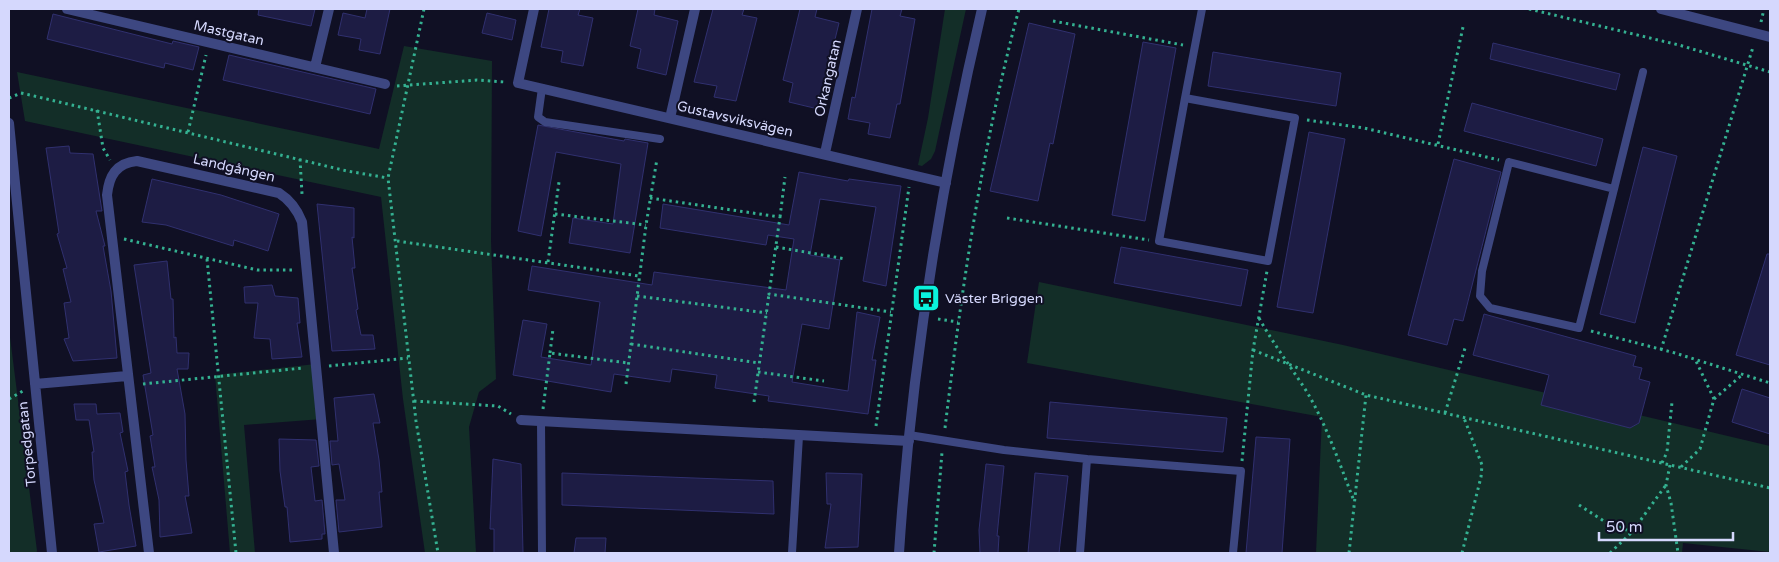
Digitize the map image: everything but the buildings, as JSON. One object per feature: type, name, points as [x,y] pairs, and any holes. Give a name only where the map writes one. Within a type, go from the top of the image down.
[{"type":"street","name":"Mastgatan","points":[[68,9],[385,84]]},
{"type":"street","points":[[315,67],[329,9]]},
{"type":"street","points":[[518,83],[534,9]]},
{"type":"street","points":[[670,118],[695,9]]},
{"type":"street","name":"Orkangatan","points":[[825,154],[857,9]]},
{"type":"street","points":[[899,553],[909,438],[930,274],[946,183],[982,9]]},
{"type":"street","points":[[1661,9],[1770,37]]},
{"type":"street","name":"Gustavsviksvägen","points":[[518,83],[946,183]]},
{"type":"street","name":"Torpedgatan","points":[[9,123],[52,553]]},
{"type":"street","name":"Landgången","points":[[117,169],[128,162],[148,162],[279,193],[294,206]]},
{"type":"street","points":[[117,169],[109,180],[107,195],[127,380],[149,553]]},
{"type":"street","points":[[294,206],[302,222],[334,553]]},
{"type":"street","points":[[34,384],[127,380]]},
{"type":"street","points":[[521,420],[799,436],[874,439],[909,438]]},
{"type":"lane","points":[[1185,98],[1295,118],[1268,260],[1159,241],[1185,98],[1202,9]]},
{"type":"lane","points":[[1614,189],[1509,162],[1482,271],[1480,296],[1490,308],[1579,328],[1614,189],[1643,72]]},
{"type":"lane","points":[[542,88],[538,117],[545,122],[660,139]]},
{"type":"lane","points":[[541,422],[542,553]]},
{"type":"lane","points":[[792,553],[799,436]]},
{"type":"lane","points":[[909,438],[944,440],[1004,450],[1087,459],[1241,471],[1233,553]]},
{"type":"lane","points":[[1080,553],[1087,459]]},
{"type":"path","points":[[424,9],[388,178],[397,241],[408,358],[438,553]]},
{"type":"path","points":[[934,553],[944,440],[958,322],[987,148],[1006,56],[1020,9]]},
{"type":"path","points":[[1529,9],[1679,45],[1770,72]]},
{"type":"path","points":[[1661,350],[1764,9]]},
{"type":"path","points":[[1053,21],[1195,47]]},
{"type":"path","points":[[1438,144],[1463,27]]},
{"type":"path","points":[[188,132],[210,42]]},
{"type":"path","points":[[385,84],[407,86],[477,80],[518,83]]},
{"type":"path","points":[[9,98],[22,93],[388,178]]},
{"type":"path","points":[[97,110],[103,148],[117,169]]},
{"type":"path","points":[[1295,118],[1364,128],[1509,162]]},
{"type":"path","points":[[294,206],[299,202],[302,194],[300,159]]},
{"type":"path","points":[[626,384],[636,296],[657,159]]},
{"type":"path","points":[[874,439],[912,174]]},
{"type":"path","points":[[754,402],[785,178]]},
{"type":"path","points":[[548,262],[559,182]]},
{"type":"path","points":[[650,198],[780,217]]},
{"type":"path","points":[[555,214],[646,225]]},
{"type":"path","points":[[1007,218],[1159,241]]},
{"type":"path","points":[[112,236],[257,270],[307,270]]},
{"type":"path","points":[[397,241],[639,276]]},
{"type":"path","points":[[776,248],[846,259]]},
{"type":"path","points":[[207,259],[236,553]]},
{"type":"path","points":[[1241,471],[1254,350],[1268,260]]},
{"type":"path","points":[[769,294],[891,312]]},
{"type":"path","points":[[636,296],[767,313]]},
{"type":"path","points":[[1259,317],[1276,349],[1307,393],[1320,419],[1354,501]]},
{"type":"path","points":[[938,319],[958,322]]},
{"type":"path","points":[[1579,328],[1696,360],[1770,383]]},
{"type":"path","points":[[541,422],[554,329]]},
{"type":"path","points":[[631,344],[759,363]]},
{"type":"path","points":[[1445,414],[1466,345]]},
{"type":"path","points":[[1254,350],[1288,366],[1366,396],[1770,488]]},
{"type":"path","points":[[550,353],[628,363]]},
{"type":"path","points":[[127,380],[220,377],[408,358]]},
{"type":"path","points":[[1696,360],[1714,399]]},
{"type":"path","points":[[758,372],[824,381]]},
{"type":"path","points":[[1680,467],[1694,457],[1700,449],[1714,399],[1742,374]]},
{"type":"path","points":[[1348,553],[1366,396]]},
{"type":"path","points":[[414,401],[498,406],[521,420]]},
{"type":"path","points":[[1662,463],[1667,452],[1672,402]]},
{"type":"path","points":[[1462,553],[1481,477],[1482,465],[1464,418]]},
{"type":"path","points":[[1610,553],[1632,532],[1666,484],[1670,465]]},
{"type":"path","points":[[1666,484],[1671,503],[1678,553]]},
{"type":"path","points":[[1579,505],[1607,523],[1632,532]]},
{"type":"green space","points":[[945,9],[966,9],[935,151],[931,159],[922,166],[918,165],[928,118]]},
{"type":"green space","points":[[404,46],[492,61],[491,241],[496,379],[479,392],[469,427],[476,553],[425,553],[403,399],[381,197],[25,121],[17,72],[379,149]]},
{"type":"green space","points":[[1039,282],[1343,345],[1770,446],[1770,552],[1683,543],[1682,553],[1316,553],[1322,417],[1027,363]]},
{"type":"green space","points":[[9,329],[37,551],[36,553],[9,553]]},
{"type":"green space","points":[[316,364],[322,419],[244,425],[255,553],[230,553],[215,375]]},
{"type":"place","name":"Väster Briggen","points":[[926,298]]}]
